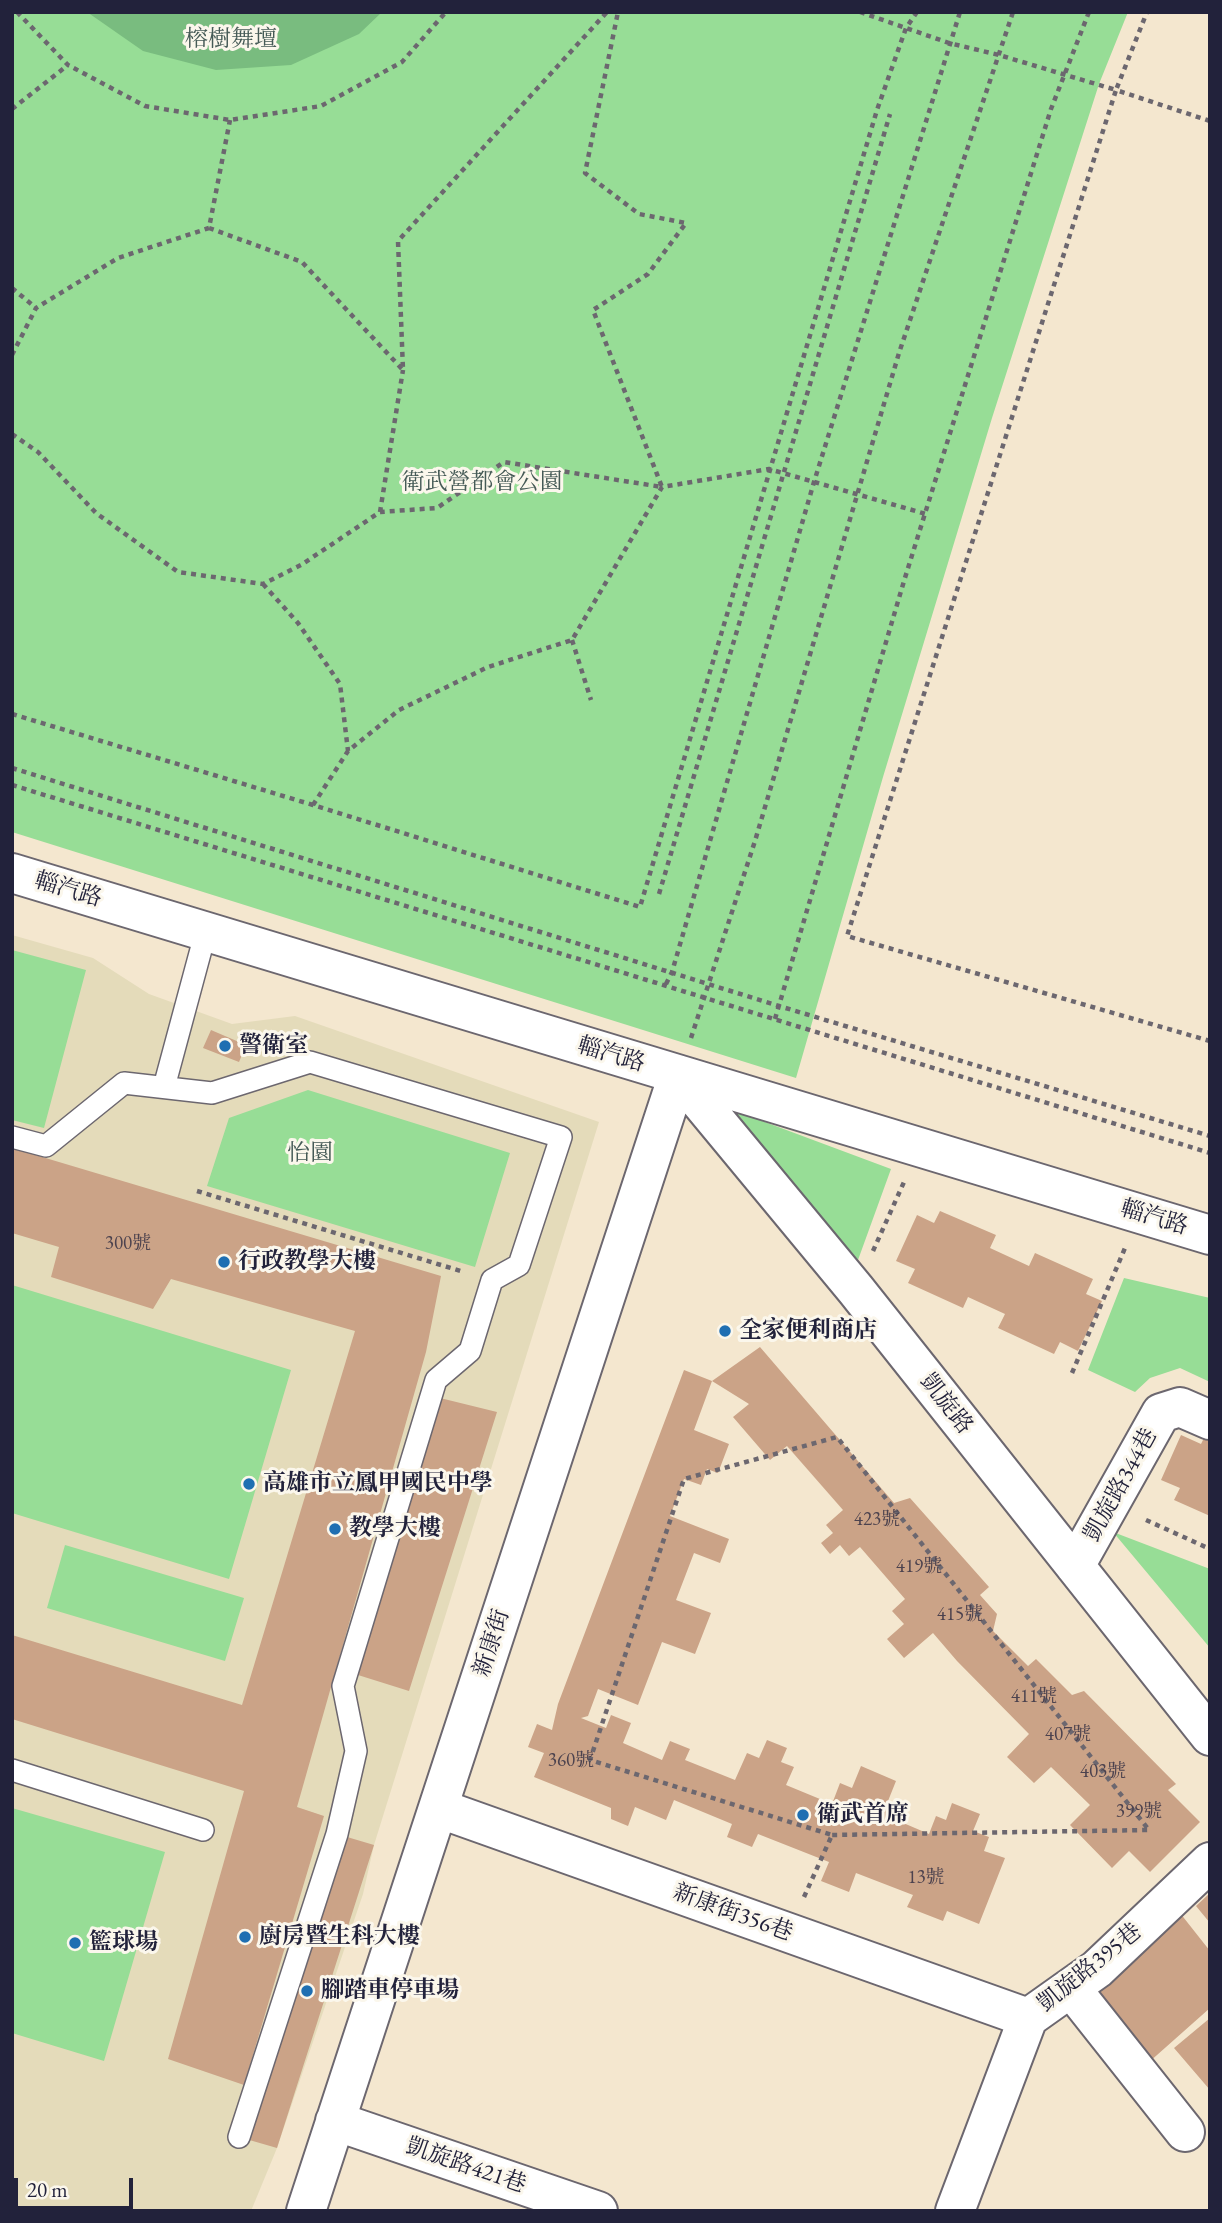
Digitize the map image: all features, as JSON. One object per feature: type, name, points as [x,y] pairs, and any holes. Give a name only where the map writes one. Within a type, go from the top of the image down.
[{"type":"street","name":"輜汽路","points":[[12,873],[1210,1235]]},
{"type":"street","name":"凱旋路","points":[[678,1075],[856,1290],[1210,1736]]},
{"type":"street","name":"新康街","points":[[306,2211],[678,1075]]},
{"type":"street","name":"凱旋路344巷","points":[[1075,1566],[1161,1413],[1180,1407],[1210,1420]]},
{"type":"street","name":"新康街356巷","points":[[438,1808],[1028,2018]]},
{"type":"street","name":"凱旋路395巷","points":[[955,2211],[1028,2018],[1097,1969],[1210,1863]]},
{"type":"street","points":[[1071,1988],[1185,2132]]},
{"type":"street","name":"凱旋路421巷","points":[[335,2121],[598,2211]]},
{"type":"lane","points":[[164,1087],[206,931]]},
{"type":"lane","points":[[12,1137],[46,1146],[124,1083],[212,1093],[310,1062],[561,1137],[519,1265],[492,1280],[470,1351],[436,1380],[343,1686],[356,1751],[340,1822],[239,2137]]},
{"type":"lane","points":[[12,1770],[203,1830]]},
{"type":"path","points":[[18,12],[68,65],[145,106],[230,120],[321,106],[402,62],[446,12]]},
{"type":"path","points":[[380,512],[403,370],[398,240],[607,12]]},
{"type":"path","points":[[618,12],[585,173],[639,214],[686,223],[648,274],[593,310],[662,487]]},
{"type":"path","points":[[860,12],[949,43],[1065,74],[1210,121]]},
{"type":"path","points":[[12,714],[640,907],[877,110],[906,27],[917,12]]},
{"type":"path","points":[[666,984],[672,972],[814,482],[960,12]]},
{"type":"path","points":[[678,1075],[755,841],[899,352],[1013,12]]},
{"type":"path","points":[[775,1019],[1047,122],[1089,12]]},
{"type":"path","points":[[1147,12],[1116,90],[847,936],[1210,1041]]},
{"type":"path","points":[[12,109],[68,65]]},
{"type":"path","points":[[659,894],[890,114]]},
{"type":"path","points":[[209,228],[230,120]]},
{"type":"path","points":[[12,355],[36,308],[118,257],[209,228],[302,262],[403,370]]},
{"type":"path","points":[[12,288],[36,308]]},
{"type":"path","points":[[12,434],[38,452],[96,513],[178,572],[263,584],[301,565],[380,512],[437,509],[504,462],[662,487],[769,469],[926,514]]},
{"type":"path","points":[[313,805],[348,751],[399,710],[488,667],[572,640],[662,487]]},
{"type":"path","points":[[263,584],[298,623],[340,684],[348,751]]},
{"type":"path","points":[[572,640],[591,700]]},
{"type":"path","points":[[12,768],[779,1006],[1210,1136]]},
{"type":"path","points":[[12,785],[1210,1153]]},
{"type":"path","points":[[856,1290],[919,1147]]},
{"type":"path","points":[[197,1191],[492,1280]]},
{"type":"path","points":[[1072,1373],[1140,1214]]},
{"type":"path","points":[[837,1437],[1149,1829],[832,1835],[590,1760],[684,1479],[837,1437]]},
{"type":"path","points":[[1111,1503],[1210,1549]]},
{"type":"path","points":[[788,1933],[832,1835]]},
{"type":"shaded area","name":"高雄市立鳳甲國民中學","points":[[12,935],[93,958],[149,994],[232,1024],[295,1016],[599,1122],[374,1845],[363,1894],[277,2148],[251,2211],[12,2211]]},
{"type":"green space","name":"衛武營都會公園","points":[[12,12],[1128,12],[1099,84],[992,418],[883,777],[796,1078],[12,832]]},
{"type":"green space","name":"榕樹舞壇","points":[[87,12],[382,12],[359,34],[291,65],[216,70],[143,51]]},
{"type":"green space","points":[[12,950],[86,970],[44,1128],[12,1120]]},
{"type":"green space","name":"怡園","points":[[308,1090],[510,1153],[475,1267],[207,1186],[229,1118]]},
{"type":"green space","points":[[730,1109],[891,1169],[858,1260]]},
{"type":"green space","points":[[1124,1278],[1210,1298],[1210,1382],[1180,1368],[1150,1378],[1135,1392],[1088,1370]]},
{"type":"green space","points":[[12,1285],[291,1370],[229,1579],[12,1513]]},
{"type":"green space","points":[[1113,1532],[1210,1569],[1210,1648]]},
{"type":"green space","points":[[65,1545],[244,1598],[225,1661],[47,1608]]},
{"type":"green space","name":"籃球場","points":[[12,1808],[165,1852],[104,2061],[12,2033]]},
{"type":"building","name":"警衛室","points":[[211,1030],[246,1045],[239,1062],[203,1048]]},
{"type":"building","points":[[12,1148],[441,1276],[426,1352],[297,1807],[324,1816],[244,2085],[168,2059],[244,1791],[12,1719],[12,1635],[242,1705],[355,1331],[171,1279],[153,1309],[51,1277],[59,1247],[12,1233]]},
{"type":"building","points":[[940,1211],[996,1235],[990,1248],[1029,1266],[1035,1253],[1093,1279],[1086,1294],[1102,1301],[1078,1351],[1060,1342],[1054,1354],[998,1328],[1005,1314],[968,1297],[963,1308],[908,1283],[915,1269],[896,1261],[917,1215],[934,1223]]},
{"type":"building","points":[[760,1347],[894,1503],[910,1498],[989,1587],[980,1595],[997,1614],[993,1631],[1028,1666],[1036,1659],[1072,1695],[1084,1691],[1176,1784],[1168,1790],[1200,1822],[1150,1872],[1129,1851],[1112,1868],[1070,1825],[1090,1805],[1051,1767],[1034,1783],[1007,1757],[1029,1734],[933,1633],[904,1658],[887,1639],[904,1624],[892,1611],[905,1599],[860,1547],[849,1556],[840,1545],[830,1554],[821,1543],[833,1533],[826,1525],[843,1510],[787,1446],[770,1460],[733,1417],[749,1404],[712,1381]]},
{"type":"building","name":"衛武首席","points":[[684,1370],[712,1381],[694,1430],[729,1444],[718,1473],[707,1469],[701,1485],[684,1479],[670,1516],[729,1539],[720,1563],[694,1553],[676,1600],[711,1613],[695,1654],[662,1642],[638,1705],[598,1689],[588,1716],[581,1718],[606,1728],[611,1715],[631,1723],[623,1743],[662,1760],[670,1741],[690,1749],[685,1760],[735,1780],[747,1753],[759,1758],[767,1740],[787,1748],[781,1762],[794,1767],[786,1785],[832,1804],[840,1783],[852,1788],[861,1766],[896,1781],[888,1801],[899,1805],[894,1819],[929,1834],[936,1816],[946,1820],[952,1803],[980,1814],[973,1831],[989,1837],[984,1851],[1005,1858],[979,1924],[947,1911],[943,1921],[907,1907],[913,1895],[856,1873],[849,1892],[821,1881],[829,1862],[758,1834],[752,1847],[727,1837],[732,1824],[674,1800],[666,1820],[635,1807],[628,1826],[611,1819],[611,1808],[534,1777],[544,1753],[528,1747],[537,1724],[552,1730],[558,1704]]},
{"type":"building","points":[[436,1397],[497,1412],[409,1691],[358,1675]]},
{"type":"building","points":[[1181,1435],[1201,1444],[1205,1436],[1210,1438],[1210,1516],[1174,1500],[1180,1488],[1161,1480]]},
{"type":"building","name":"腳踏車停車場","points":[[337,1834],[374,1845],[277,2148],[239,2137]]},
{"type":"building","points":[[1210,1893],[1210,1923],[1196,1906]]},
{"type":"building","points":[[1180,1913],[1210,1951],[1210,2008],[1148,2063],[1085,1990]]},
{"type":"building","points":[[1210,2018],[1210,2090],[1174,2048]]},
{"type":"place","name":"警衛室","points":[[225,1046]]},
{"type":"place","name":"行政教學大樓","points":[[224,1262]]},
{"type":"place","name":"全家便利商店","points":[[725,1331]]},
{"type":"place","name":"高雄市立鳳甲國民中學","points":[[249,1484]]},
{"type":"place","name":"教學大樓","points":[[335,1529]]},
{"type":"place","name":"衛武首席","points":[[803,1815]]},
{"type":"place","name":"廚房暨生科大樓","points":[[245,1937]]},
{"type":"place","name":"籃球場","points":[[75,1943]]},
{"type":"place","name":"腳踏車停車場","points":[[307,1991]]}]
